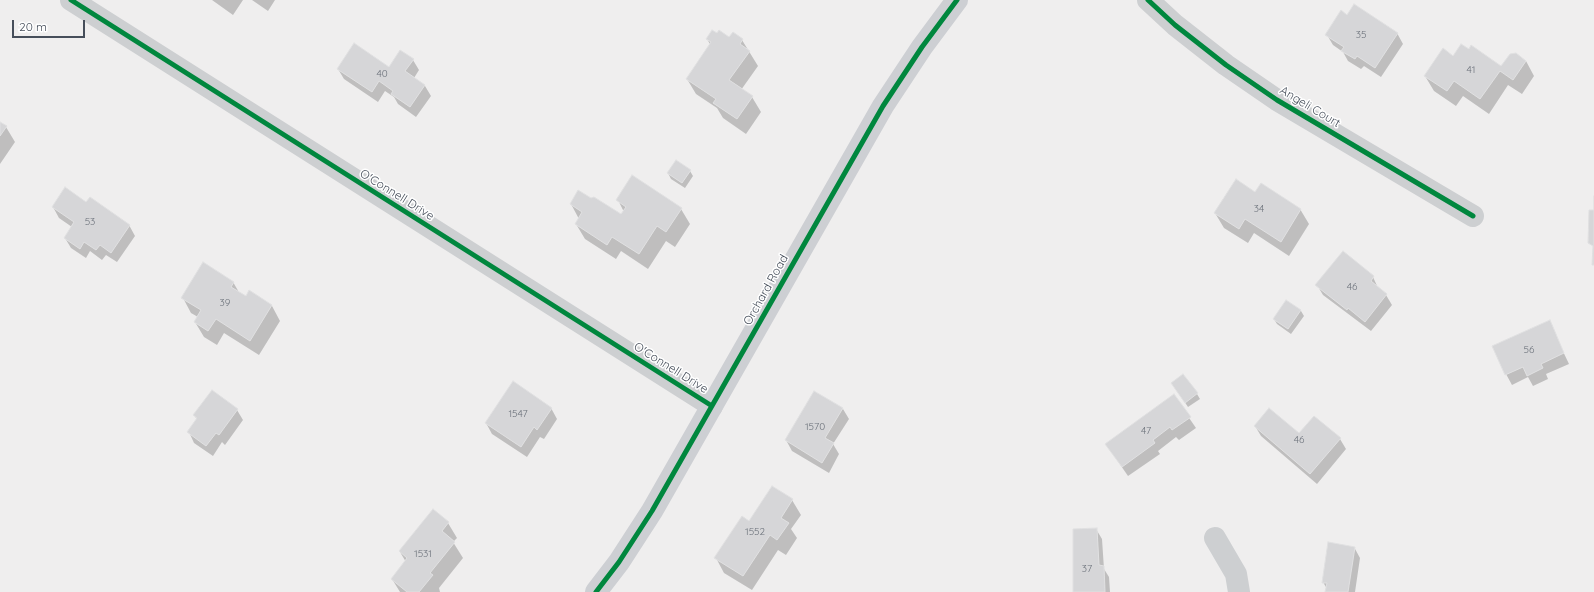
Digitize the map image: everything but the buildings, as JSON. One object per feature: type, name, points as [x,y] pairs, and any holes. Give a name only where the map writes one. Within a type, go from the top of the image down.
[{"type":"street","name":"O'Connell Drive","points":[[71,0],[712,406]]},
{"type":"street","name":"Orchard Road","points":[[596,592],[619,562],[652,511],[883,106],[922,47],[957,0]]},
{"type":"street","name":"Angeli Court","points":[[1148,0],[1175,25],[1226,65],[1278,100],[1473,216]]},
{"type":"street","points":[[1215,538],[1236,574],[1239,592]]},
{"type":"cycle path","points":[[71,0],[712,406]]},
{"type":"cycle path","points":[[596,592],[619,562],[652,511],[883,106],[922,47],[957,0]]},
{"type":"cycle path","points":[[1148,0],[1175,25],[1226,65],[1277,100],[1473,216]]}]
